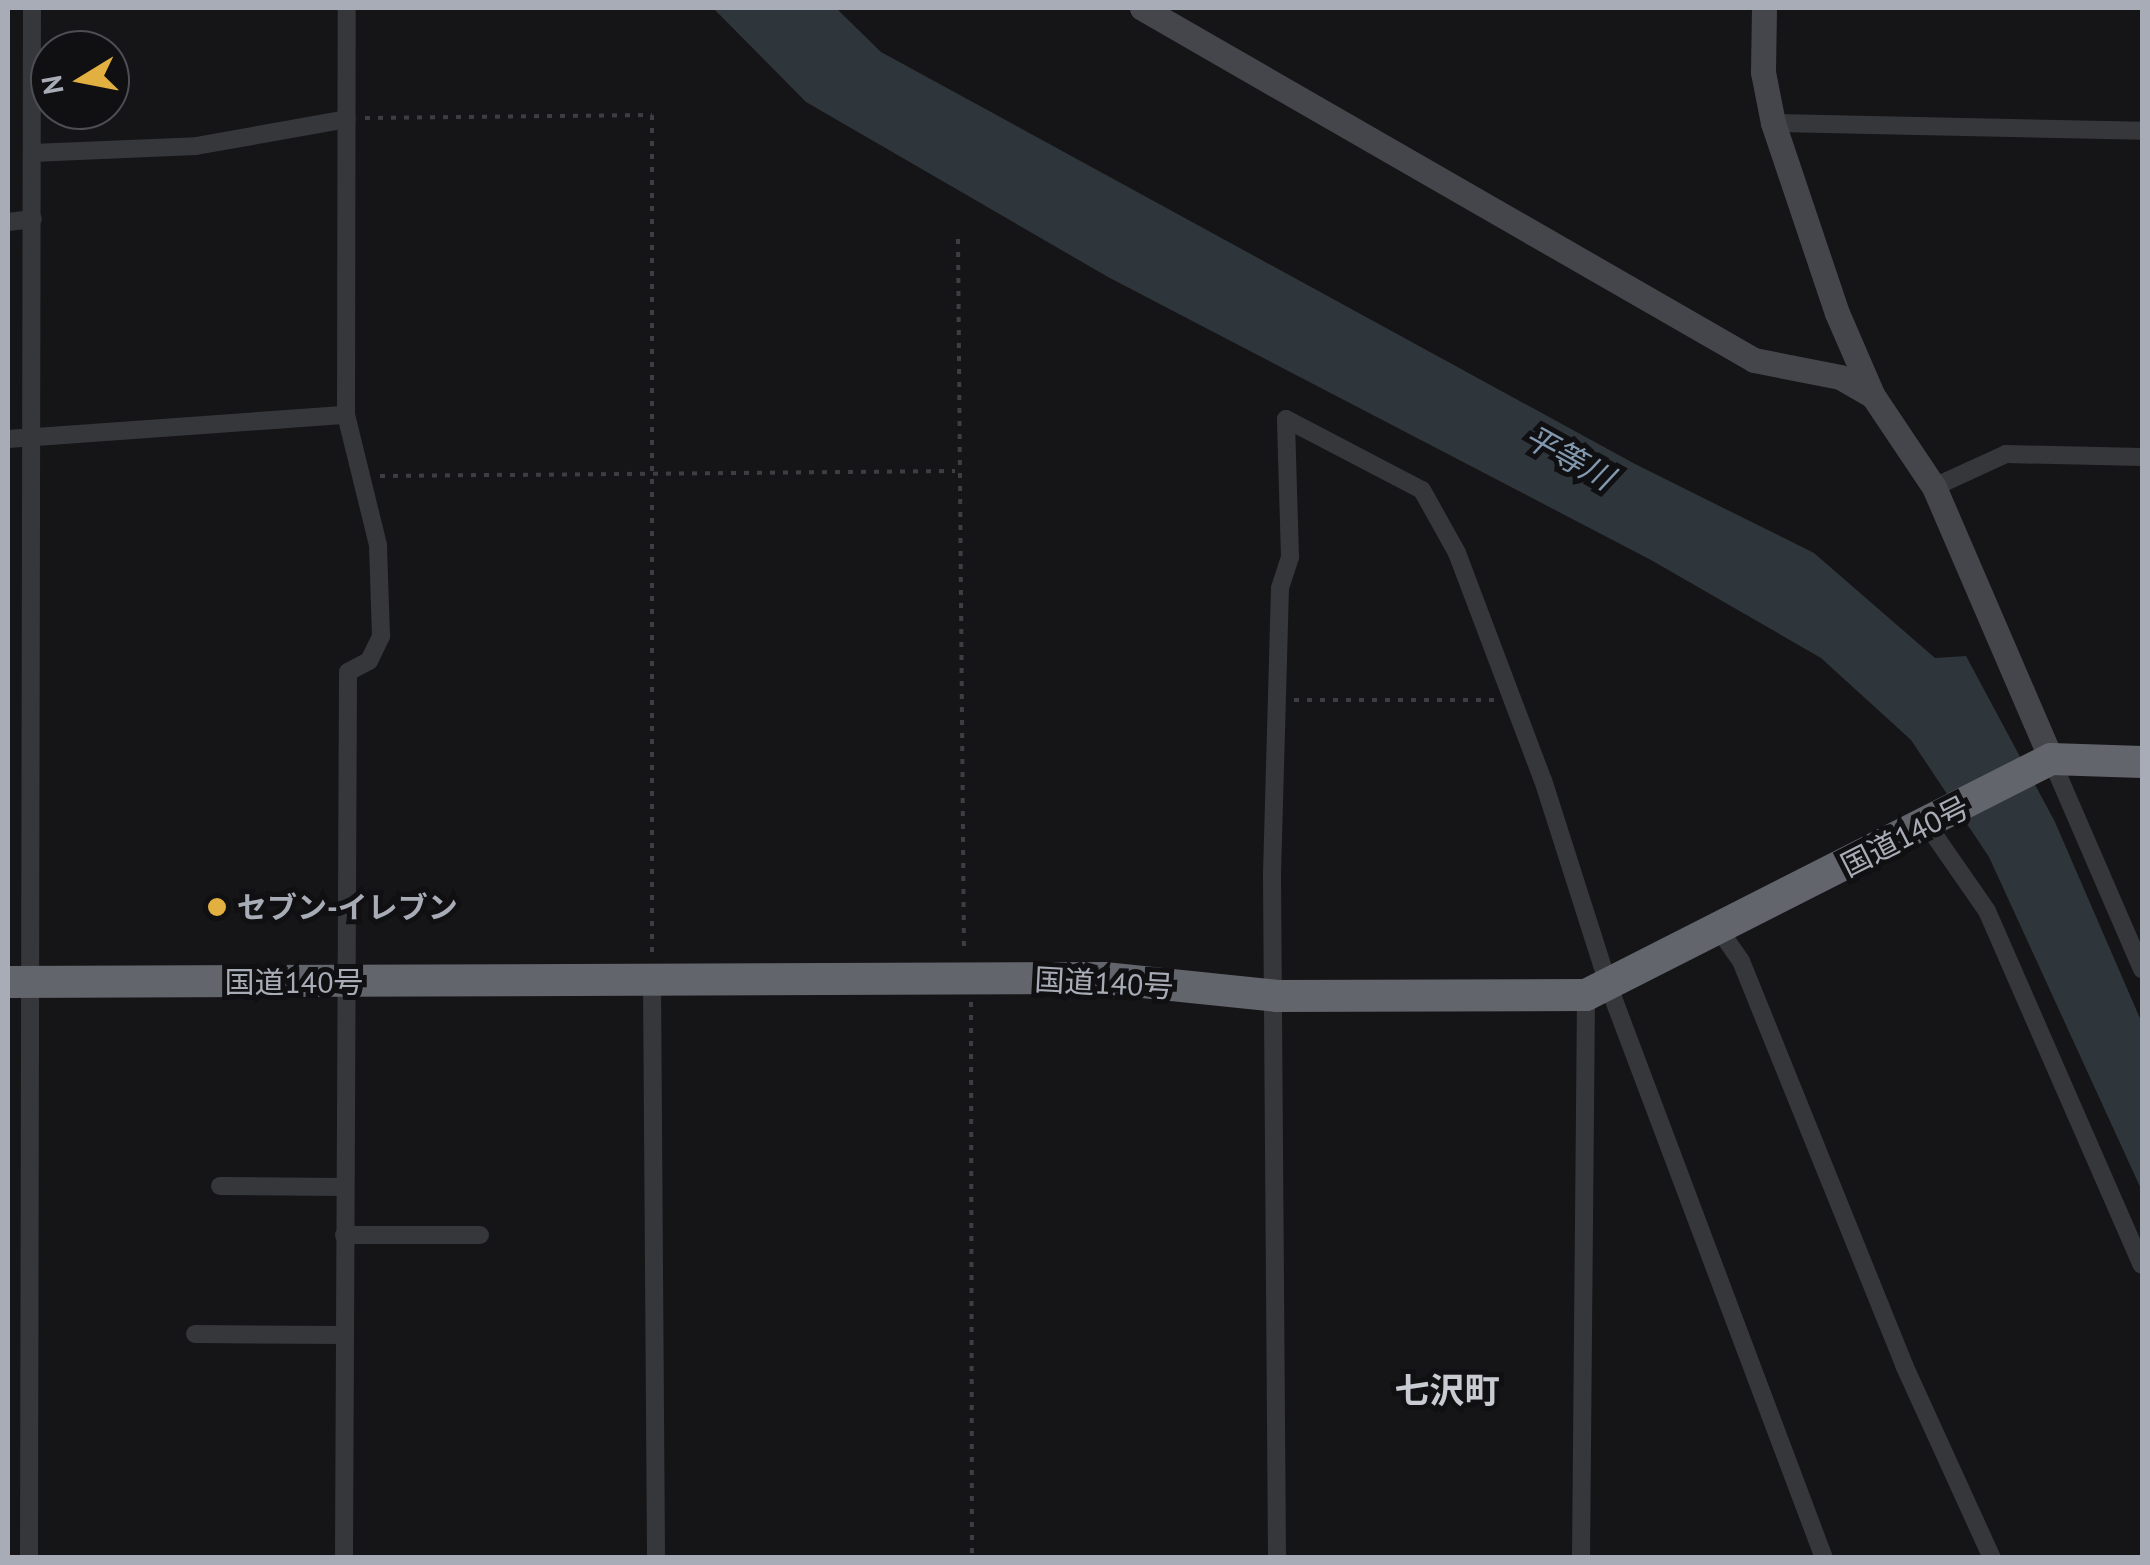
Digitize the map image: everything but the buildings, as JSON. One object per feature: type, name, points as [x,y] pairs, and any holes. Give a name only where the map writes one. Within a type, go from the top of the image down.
[{"type":"highway","name":"国道140号","points":[[19,983],[1104,978],[1277,996],[1597,991],[1931,824],[2047,761],[2142,762]]},
{"type":"street","points":[[29,1558],[19,983],[33,219],[32,8]]},
{"type":"street","points":[[344,1558],[342,982],[348,672],[369,661],[381,636],[378,546],[346,415],[348,8]]},
{"type":"street","points":[[1142,8],[1754,360],[1840,378],[1874,396]]},
{"type":"street","points":[[1764,8],[1762,72],[1773,124],[1837,313],[1874,396],[1934,487],[2047,761],[2142,969]]},
{"type":"street","points":[[32,153],[196,146],[348,119]]},
{"type":"street","points":[[1773,124],[2142,131]]},
{"type":"street","points":[[8,222],[33,219]]},
{"type":"street","points":[[8,439],[346,415]]},
{"type":"street","points":[[1277,1558],[1277,996],[1272,874],[1280,588],[1290,557],[1286,419],[1422,490],[1457,553],[1512,700],[1597,991],[1824,1558]]},
{"type":"street","points":[[1934,487],[2006,454],[2142,457]]},
{"type":"street","points":[[1931,824],[1988,910],[2142,1265]]},
{"type":"street","points":[[1720,931],[1741,961],[1904,1364],[1992,1558]]},
{"type":"street","points":[[652,982],[656,1558]]},
{"type":"street","points":[[1581,1558],[1597,991]]},
{"type":"street","points":[[220,1186],[344,1187]]},
{"type":"street","points":[[344,1236],[480,1235]]},
{"type":"street","points":[[196,1334],[343,1335]]},
{"type":"path","points":[[348,119],[652,114],[652,982]]},
{"type":"path","points":[[958,239],[956,470],[964,978],[972,1007],[972,1558]]},
{"type":"path","points":[[363,476],[956,470]]},
{"type":"path","points":[[1279,700],[1512,700]]},
{"type":"water","name":"平等川","points":[[713,8],[836,8],[881,52],[1635,464],[1814,553],[1935,658],[1966,656],[2055,822],[2142,1023],[2142,1191],[1989,857],[1911,740],[1821,658],[1651,560],[1108,277],[806,102]]},
{"type":"place","name":"セブン-イレブン","points":[[217,907]]},
{"type":"district","name":"七沢町","points":[[1447,1390]]}]
